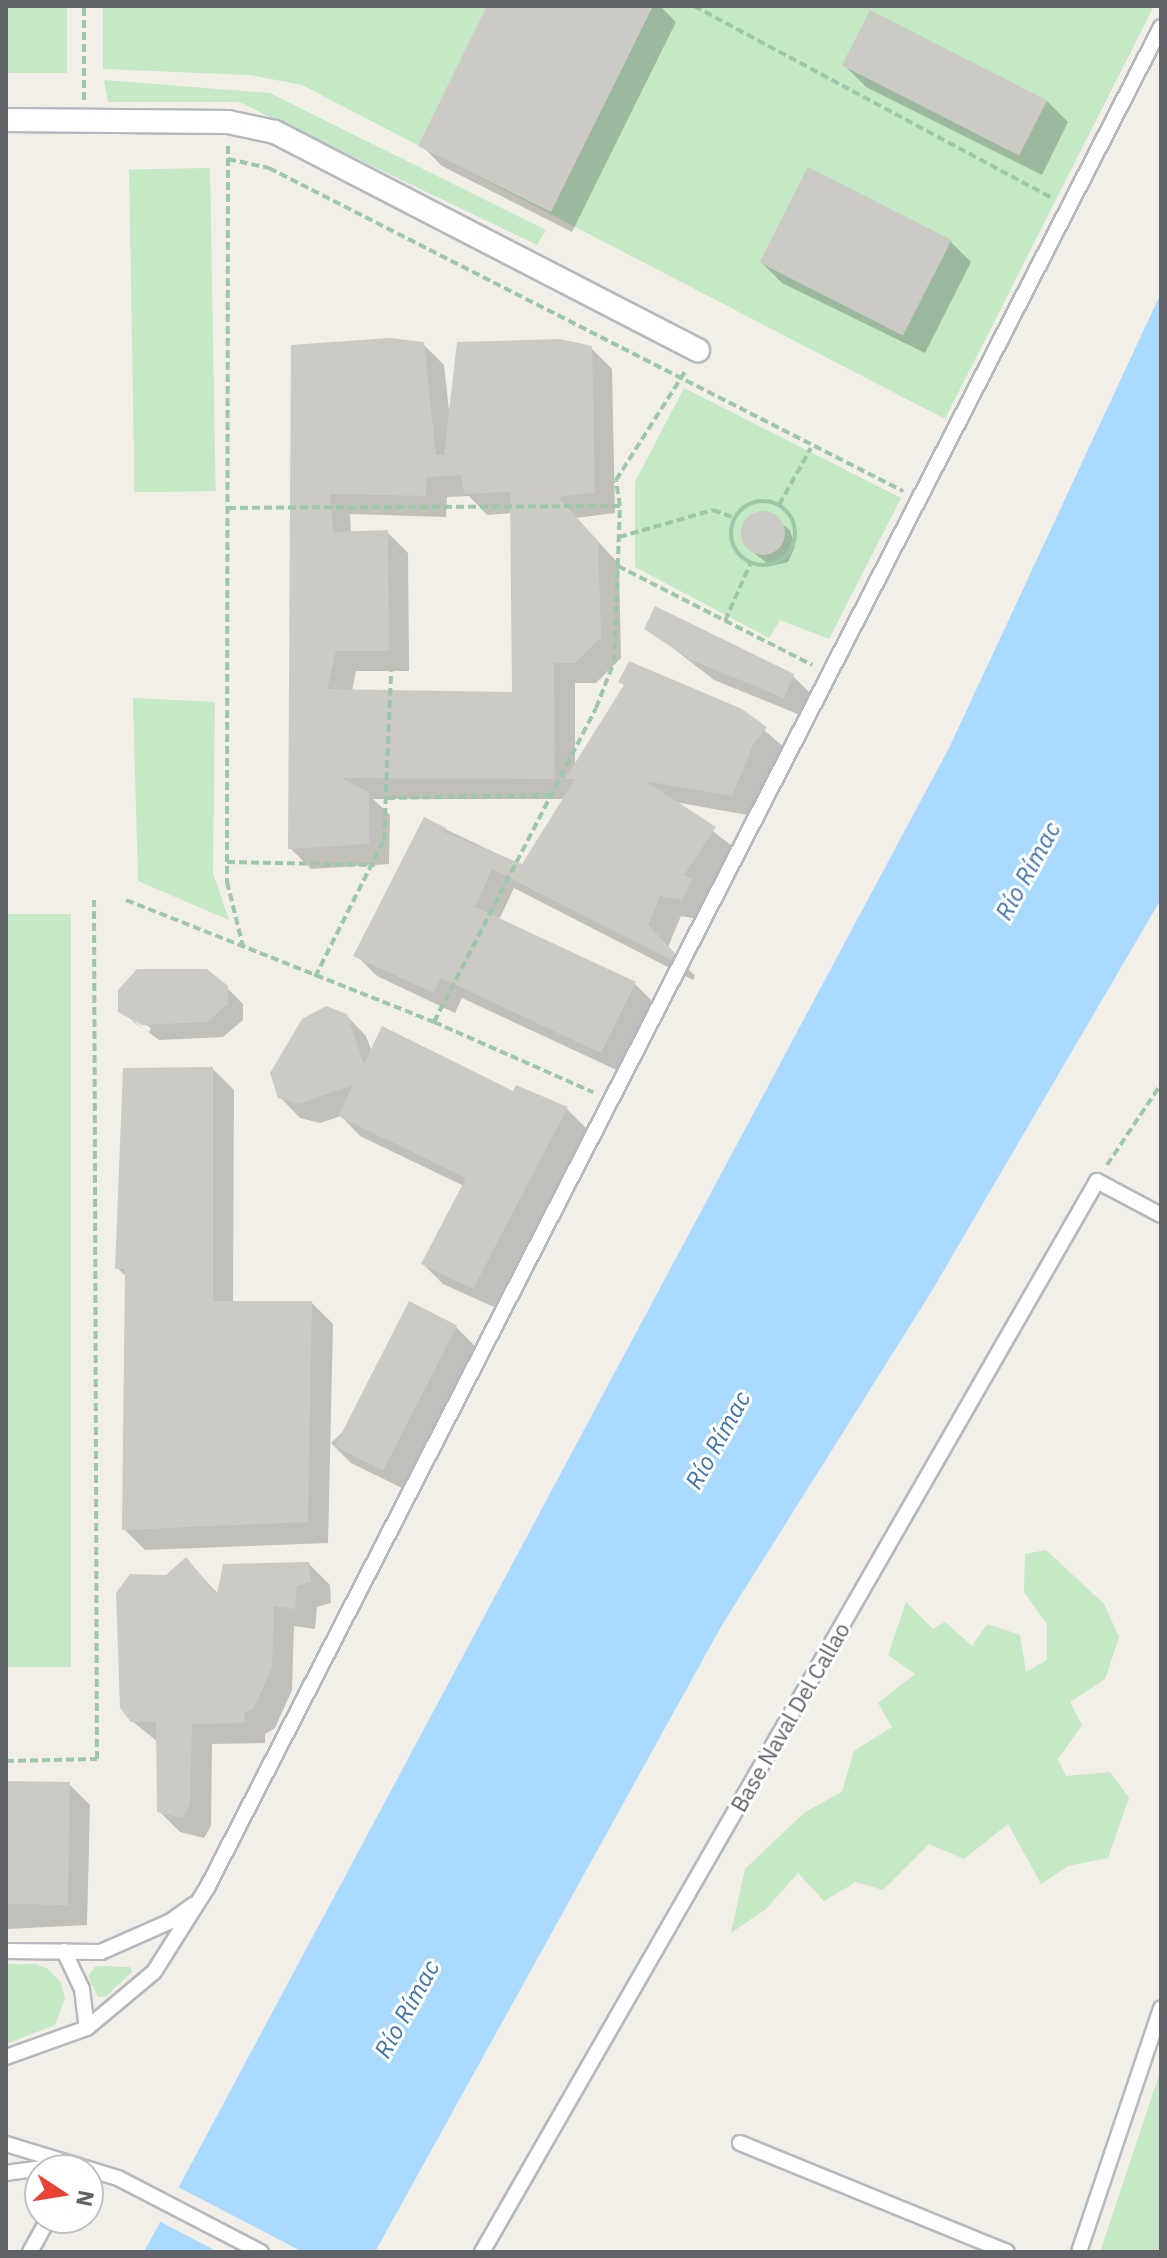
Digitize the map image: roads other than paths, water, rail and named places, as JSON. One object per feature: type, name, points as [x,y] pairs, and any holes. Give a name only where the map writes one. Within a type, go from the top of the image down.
[{"type":"street","points":[[6,120],[228,122],[275,132],[698,350]]},
{"type":"lane","points":[[6,2057],[87,2028],[154,1972],[200,1900],[1161,27]]},
{"type":"lane","name":"Base Naval Del Callao","points":[[482,2252],[1097,1181],[1161,1215]]},
{"type":"lane","points":[[6,1951],[101,1952],[171,1921],[200,1900]]},
{"type":"lane","points":[[64,1951],[82,1989],[87,2028]]},
{"type":"lane","points":[[1079,2252],[1161,2008]]},
{"type":"lane","points":[[740,2143],[1007,2252]]},
{"type":"lane","points":[[6,2144],[38,2154]]},
{"type":"lane","points":[[104,2177],[161,2199],[261,2252]]},
{"type":"lane","points":[[30,2252],[40,2234]]},
{"type":"water","name":"Río Rímac","points":[[1161,293],[1161,899],[930,1294],[722,1625],[375,2252],[144,2252],[949,748]]}]
